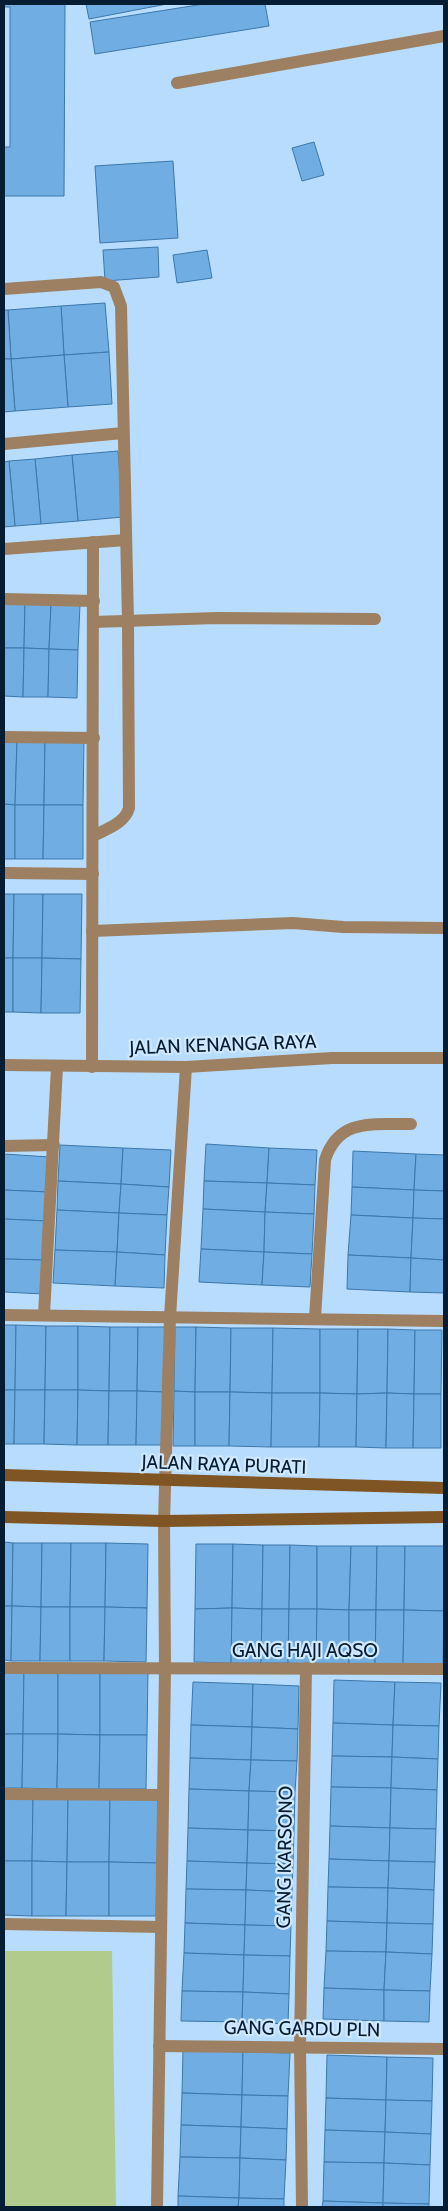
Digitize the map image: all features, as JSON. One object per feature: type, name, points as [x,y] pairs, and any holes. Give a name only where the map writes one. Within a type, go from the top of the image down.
[{"type":"street","points":[[177,83],[444,36]]},
{"type":"street","points":[[4,289],[101,282],[114,287],[121,306],[128,621],[129,808],[127,816],[93,836]]},
{"type":"street","points":[[4,444],[123,433]]},
{"type":"street","points":[[4,549],[126,540]]},
{"type":"street","points":[[92,1067],[93,542]]},
{"type":"street","points":[[4,599],[94,601]]},
{"type":"street","points":[[93,622],[217,618],[375,619]]},
{"type":"street","points":[[4,737],[94,738]]},
{"type":"street","points":[[4,873],[93,874]]},
{"type":"street","points":[[92,931],[292,923],[343,927],[444,928]]},
{"type":"street","name":"JALAN KENANGA RAYA","points":[[4,1065],[186,1067],[332,1058],[444,1058]]},
{"type":"street","points":[[44,1315],[57,1067]]},
{"type":"street","points":[[157,2207],[165,1668],[165,1481],[170,1317],[186,1067]]},
{"type":"street","points":[[315,1318],[325,1160],[329,1148],[342,1132],[353,1126],[411,1124]]},
{"type":"street","points":[[4,1146],[54,1145]]},
{"type":"street","points":[[4,1315],[444,1321]]},
{"type":"street","name":"JALAN RAYA PURATI","points":[[4,1475],[444,1488]]},
{"type":"street","points":[[4,1517],[164,1521],[444,1517]]},
{"type":"street","name":"GANG HAJI AQSO","points":[[4,1668],[444,1669]]},
{"type":"street","name":"GANG KARSONO","points":[[302,2207],[300,2046],[306,1668]]},
{"type":"street","points":[[4,1794],[163,1794]]},
{"type":"street","points":[[4,1924],[161,1927]]},
{"type":"street","name":"GANG GARDU PLN","points":[[159,2046],[444,2049]]},
{"type":"green space","points":[[4,1951],[112,1951],[116,2207],[4,2207]]},
{"type":"building","points":[[4,4],[65,4],[64,196],[4,196],[4,147],[10,147],[10,7],[4,7]]},
{"type":"building","points":[[86,4],[167,4],[89,19]]},
{"type":"building","points":[[204,4],[265,4],[269,26],[95,54],[90,22]]},
{"type":"building","points":[[314,142],[324,175],[302,181],[292,148]]},
{"type":"building","points":[[173,161],[178,238],[100,243],[95,166]]},
{"type":"building","points":[[158,247],[159,277],[105,281],[103,250]]},
{"type":"building","points":[[207,250],[212,278],[177,283],[173,255]]},
{"type":"building","points":[[105,303],[109,352],[64,355],[61,306]]},
{"type":"building","points":[[61,306],[64,355],[11,359],[8,310]]},
{"type":"building","points":[[4,310],[8,310],[11,359],[4,359]]},
{"type":"building","points":[[109,352],[112,404],[68,407],[64,355]]},
{"type":"building","points":[[64,355],[68,407],[15,411],[11,359]]},
{"type":"building","points":[[4,359],[11,359],[15,411],[4,412]]},
{"type":"building","points":[[118,451],[123,517],[78,521],[72,455]]},
{"type":"building","points":[[72,455],[78,521],[41,524],[35,459]]},
{"type":"building","points":[[35,459],[41,524],[15,526],[9,461]]},
{"type":"building","points":[[9,461],[15,526],[4,527],[4,462]]},
{"type":"building","points":[[4,604],[25,604],[24,648],[4,648]]},
{"type":"building","points":[[25,604],[51,605],[49,649],[24,648]]},
{"type":"building","points":[[51,605],[80,605],[78,650],[49,649]]},
{"type":"building","points":[[4,648],[24,648],[23,697],[4,696]]},
{"type":"building","points":[[24,648],[49,649],[48,697],[23,697]]},
{"type":"building","points":[[49,649],[78,650],[77,698],[48,697]]},
{"type":"building","points":[[4,740],[17,741],[15,805],[4,804]]},
{"type":"building","points":[[17,741],[45,741],[44,805],[15,805]]},
{"type":"building","points":[[45,741],[84,741],[83,805],[44,805]]},
{"type":"building","points":[[4,804],[15,805],[15,859],[4,859]]},
{"type":"building","points":[[15,805],[44,805],[43,859],[15,859]]},
{"type":"building","points":[[44,805],[83,805],[83,859],[43,859]]},
{"type":"building","points":[[4,894],[14,894],[13,958],[4,958]]},
{"type":"building","points":[[14,894],[43,894],[42,958],[13,958]]},
{"type":"building","points":[[43,894],[82,894],[81,959],[42,958]]},
{"type":"building","points":[[4,958],[13,958],[13,1012],[4,1012]]},
{"type":"building","points":[[13,958],[42,958],[41,1013],[13,1012]]},
{"type":"building","points":[[42,958],[81,959],[80,1013],[41,1013]]},
{"type":"building","points":[[206,1144],[269,1148],[267,1183],[204,1181]]},
{"type":"building","points":[[60,1145],[123,1148],[121,1184],[58,1181]]},
{"type":"building","points":[[123,1148],[171,1150],[169,1187],[121,1184]]},
{"type":"building","points":[[269,1148],[317,1150],[315,1185],[267,1183]]},
{"type":"building","points":[[353,1151],[416,1154],[414,1190],[352,1187]]},
{"type":"building","points":[[4,1154],[50,1157],[48,1192],[4,1190]]},
{"type":"building","points":[[416,1154],[444,1155],[444,1191],[414,1190]]},
{"type":"building","points":[[58,1181],[121,1184],[119,1213],[57,1210]]},
{"type":"building","points":[[204,1181],[267,1183],[265,1212],[203,1209]]},
{"type":"building","points":[[267,1183],[315,1185],[314,1214],[265,1212]]},
{"type":"building","points":[[121,1184],[169,1187],[167,1215],[119,1213]]},
{"type":"building","points":[[352,1187],[414,1190],[413,1218],[351,1215]]},
{"type":"building","points":[[4,1190],[48,1192],[47,1221],[4,1219]]},
{"type":"building","points":[[414,1190],[444,1191],[444,1219],[413,1218]]},
{"type":"building","points":[[203,1209],[265,1212],[264,1252],[201,1249]]},
{"type":"building","points":[[57,1210],[119,1213],[117,1252],[55,1250]]},
{"type":"building","points":[[265,1212],[314,1214],[312,1254],[264,1252]]},
{"type":"building","points":[[119,1213],[167,1215],[165,1255],[117,1252]]},
{"type":"building","points":[[351,1215],[413,1218],[411,1258],[348,1255]]},
{"type":"building","points":[[413,1218],[444,1219],[444,1260],[411,1258]]},
{"type":"building","points":[[4,1219],[47,1221],[45,1260],[4,1259]]},
{"type":"building","points":[[201,1249],[264,1252],[262,1285],[199,1282]]},
{"type":"building","points":[[55,1250],[117,1252],[115,1286],[53,1283]]},
{"type":"building","points":[[117,1252],[165,1255],[164,1288],[115,1286]]},
{"type":"building","points":[[264,1252],[312,1254],[310,1287],[262,1285]]},
{"type":"building","points":[[348,1255],[411,1258],[410,1292],[347,1289]]},
{"type":"building","points":[[411,1258],[444,1260],[444,1293],[410,1292]]},
{"type":"building","points":[[4,1259],[45,1260],[43,1294],[4,1292]]},
{"type":"building","points":[[4,1325],[16,1325],[15,1390],[4,1390]]},
{"type":"building","points":[[16,1325],[46,1326],[45,1390],[15,1390]]},
{"type":"building","points":[[46,1326],[78,1326],[78,1390],[45,1390]]},
{"type":"building","points":[[78,1326],[110,1327],[109,1391],[78,1390]]},
{"type":"building","points":[[110,1327],[138,1327],[137,1391],[109,1391]]},
{"type":"building","points":[[138,1327],[167,1327],[166,1392],[137,1391]]},
{"type":"building","points":[[175,1327],[196,1327],[195,1392],[174,1391]]},
{"type":"building","points":[[196,1327],[231,1328],[230,1392],[195,1392]]},
{"type":"building","points":[[231,1328],[273,1328],[272,1393],[230,1392]]},
{"type":"building","points":[[273,1328],[320,1329],[320,1393],[272,1393]]},
{"type":"building","points":[[320,1329],[358,1329],[357,1394],[320,1393]]},
{"type":"building","points":[[358,1329],[388,1329],[387,1393],[357,1394]]},
{"type":"building","points":[[388,1329],[415,1330],[414,1394],[387,1393]]},
{"type":"building","points":[[415,1330],[442,1330],[441,1394],[414,1394]]},
{"type":"building","points":[[4,1390],[15,1390],[14,1444],[4,1444]]},
{"type":"building","points":[[15,1390],[45,1390],[44,1444],[14,1444]]},
{"type":"building","points":[[45,1390],[78,1390],[77,1445],[44,1444]]},
{"type":"building","points":[[78,1390],[109,1391],[108,1445],[77,1445]]},
{"type":"building","points":[[109,1391],[137,1391],[136,1445],[108,1445]]},
{"type":"building","points":[[137,1391],[166,1392],[165,1445],[136,1445]]},
{"type":"building","points":[[174,1391],[195,1392],[195,1446],[173,1446]]},
{"type":"building","points":[[195,1392],[230,1392],[229,1446],[195,1446]]},
{"type":"building","points":[[230,1392],[272,1393],[271,1447],[229,1446]]},
{"type":"building","points":[[272,1393],[320,1393],[319,1447],[271,1447]]},
{"type":"building","points":[[320,1393],[357,1394],[356,1447],[319,1447]]},
{"type":"building","points":[[387,1393],[386,1448],[356,1447],[357,1394]]},
{"type":"building","points":[[387,1393],[414,1394],[413,1448],[386,1448]]},
{"type":"building","points":[[414,1394],[441,1394],[441,1448],[413,1448]]},
{"type":"building","points":[[4,1542],[13,1543],[12,1606],[4,1606]]},
{"type":"building","points":[[13,1543],[42,1543],[41,1607],[12,1606]]},
{"type":"building","points":[[42,1543],[71,1543],[70,1607],[41,1607]]},
{"type":"building","points":[[71,1543],[106,1543],[105,1607],[70,1607]]},
{"type":"building","points":[[106,1543],[148,1544],[147,1608],[105,1607]]},
{"type":"building","points":[[196,1544],[233,1544],[232,1608],[195,1609]]},
{"type":"building","points":[[233,1544],[263,1545],[262,1609],[232,1608]]},
{"type":"building","points":[[263,1545],[290,1545],[289,1609],[262,1609]]},
{"type":"building","points":[[290,1545],[317,1546],[317,1609],[289,1609]]},
{"type":"building","points":[[317,1546],[351,1546],[349,1610],[317,1609]]},
{"type":"building","points":[[351,1546],[377,1546],[376,1610],[349,1610]]},
{"type":"building","points":[[377,1546],[405,1546],[404,1610],[376,1610]]},
{"type":"building","points":[[405,1546],[444,1546],[444,1611],[404,1610]]},
{"type":"building","points":[[4,1606],[12,1606],[11,1661],[4,1660]]},
{"type":"building","points":[[12,1606],[41,1607],[40,1661],[11,1661]]},
{"type":"building","points":[[41,1607],[70,1607],[70,1661],[40,1661]]},
{"type":"building","points":[[70,1607],[105,1607],[104,1661],[70,1661]]},
{"type":"building","points":[[105,1607],[147,1608],[146,1662],[104,1661]]},
{"type":"building","points":[[232,1608],[231,1663],[194,1662],[195,1609]]},
{"type":"building","points":[[232,1608],[262,1609],[261,1663],[231,1663]]},
{"type":"building","points":[[262,1609],[289,1609],[288,1663],[261,1663]]},
{"type":"building","points":[[289,1609],[317,1609],[316,1664],[288,1663]]},
{"type":"building","points":[[317,1609],[349,1610],[349,1664],[316,1664]]},
{"type":"building","points":[[349,1610],[376,1610],[375,1664],[349,1664]]},
{"type":"building","points":[[376,1610],[404,1610],[403,1665],[375,1664]]},
{"type":"building","points":[[404,1610],[444,1611],[443,1665],[403,1665]]},
{"type":"building","points":[[4,1669],[24,1669],[23,1734],[4,1734]]},
{"type":"building","points":[[24,1669],[58,1670],[58,1734],[23,1734]]},
{"type":"building","points":[[58,1670],[100,1670],[100,1735],[58,1734]]},
{"type":"building","points":[[100,1670],[148,1671],[147,1735],[100,1735]]},
{"type":"building","points":[[334,1680],[395,1682],[393,1725],[333,1723]]},
{"type":"building","points":[[193,1682],[253,1684],[252,1727],[191,1725]]},
{"type":"building","points":[[395,1682],[441,1683],[439,1726],[393,1725]]},
{"type":"building","points":[[253,1684],[299,1686],[298,1729],[252,1727]]},
{"type":"building","points":[[333,1723],[393,1725],[392,1757],[332,1756]]},
{"type":"building","points":[[191,1725],[252,1727],[251,1760],[190,1758]]},
{"type":"building","points":[[393,1725],[439,1726],[438,1759],[392,1757]]},
{"type":"building","points":[[252,1727],[298,1729],[297,1761],[251,1760]]},
{"type":"building","points":[[4,1734],[23,1734],[22,1788],[4,1788]]},
{"type":"building","points":[[23,1734],[58,1734],[57,1789],[22,1788]]},
{"type":"building","points":[[58,1734],[100,1735],[99,1789],[57,1789]]},
{"type":"building","points":[[100,1735],[147,1735],[146,1789],[99,1789]]},
{"type":"building","points":[[332,1756],[392,1757],[391,1788],[331,1787]]},
{"type":"building","points":[[392,1757],[438,1759],[437,1790],[391,1788]]},
{"type":"building","points":[[190,1758],[251,1760],[249,1791],[189,1789]]},
{"type":"building","points":[[251,1760],[297,1761],[295,1792],[249,1791]]},
{"type":"building","points":[[331,1787],[391,1788],[390,1828],[330,1826]]},
{"type":"building","points":[[391,1788],[437,1790],[436,1829],[390,1828]]},
{"type":"building","points":[[189,1789],[249,1791],[248,1830],[188,1828]]},
{"type":"building","points":[[249,1791],[295,1792],[294,1831],[248,1830]]},
{"type":"building","points":[[4,1797],[33,1797],[32,1861],[4,1861]]},
{"type":"building","points":[[33,1797],[68,1797],[67,1862],[32,1861]]},
{"type":"building","points":[[68,1797],[110,1798],[109,1862],[67,1862]]},
{"type":"building","points":[[110,1798],[158,1798],[157,1863],[109,1862]]},
{"type":"building","points":[[330,1826],[390,1828],[389,1861],[329,1859]]},
{"type":"building","points":[[188,1828],[248,1830],[247,1863],[187,1861]]},
{"type":"building","points":[[390,1828],[436,1829],[435,1862],[389,1861]]},
{"type":"building","points":[[248,1830],[294,1831],[293,1864],[247,1863]]},
{"type":"building","points":[[329,1859],[389,1861],[388,1888],[328,1887]]},
{"type":"building","points":[[4,1861],[32,1861],[32,1916],[4,1915]]},
{"type":"building","points":[[32,1861],[67,1862],[66,1916],[32,1916]]},
{"type":"building","points":[[187,1861],[247,1863],[246,1890],[186,1889]]},
{"type":"building","points":[[389,1861],[435,1862],[434,1890],[388,1888]]},
{"type":"building","points":[[67,1862],[109,1862],[109,1916],[66,1916]]},
{"type":"building","points":[[109,1862],[157,1863],[156,1916],[109,1916]]},
{"type":"building","points":[[247,1863],[293,1864],[292,1892],[246,1890]]},
{"type":"building","points":[[328,1887],[388,1888],[387,1923],[327,1921]]},
{"type":"building","points":[[388,1888],[434,1890],[433,1924],[387,1923]]},
{"type":"building","points":[[186,1889],[246,1890],[245,1925],[185,1923]]},
{"type":"building","points":[[246,1890],[292,1892],[291,1926],[245,1925]]},
{"type":"building","points":[[327,1921],[387,1923],[386,1952],[326,1951]]},
{"type":"building","points":[[185,1923],[245,1925],[244,1955],[184,1953]]},
{"type":"building","points":[[387,1923],[433,1924],[432,1954],[386,1952]]},
{"type":"building","points":[[245,1925],[291,1926],[290,1956],[244,1955]]},
{"type":"building","points":[[326,1951],[386,1952],[384,1990],[324,1988]]},
{"type":"building","points":[[386,1952],[432,1954],[430,1991],[384,1990]]},
{"type":"building","points":[[184,1953],[244,1955],[243,1992],[182,1991]]},
{"type":"building","points":[[244,1955],[290,1956],[289,1994],[243,1992]]},
{"type":"building","points":[[324,1988],[384,1990],[384,2021],[323,2019]]},
{"type":"building","points":[[384,1990],[430,1991],[429,2022],[384,2021]]},
{"type":"building","points":[[182,1991],[243,1992],[242,2022],[181,2021]]},
{"type":"building","points":[[243,1992],[289,1994],[288,2024],[242,2022]]},
{"type":"building","points":[[183,2050],[243,2052],[242,2095],[182,2093]]},
{"type":"building","points":[[243,2052],[290,2053],[288,2096],[242,2095]]},
{"type":"building","points":[[327,2055],[387,2057],[386,2100],[326,2098]]},
{"type":"building","points":[[387,2057],[433,2058],[432,2101],[386,2100]]},
{"type":"building","points":[[182,2093],[242,2095],[241,2127],[181,2125]]},
{"type":"building","points":[[242,2095],[288,2096],[287,2129],[241,2127]]},
{"type":"building","points":[[326,2098],[386,2100],[385,2132],[325,2130]]},
{"type":"building","points":[[386,2100],[432,2101],[431,2134],[385,2132]]},
{"type":"building","points":[[181,2125],[241,2127],[240,2158],[180,2157]]},
{"type":"building","points":[[241,2127],[287,2129],[286,2160],[240,2158]]},
{"type":"building","points":[[325,2130],[385,2132],[384,2163],[324,2162]]},
{"type":"building","points":[[385,2132],[431,2134],[430,2165],[384,2163]]},
{"type":"building","points":[[180,2157],[240,2158],[239,2198],[178,2196]]},
{"type":"building","points":[[240,2158],[286,2160],[284,2199],[239,2198]]},
{"type":"building","points":[[324,2162],[384,2163],[383,2203],[323,2201]]},
{"type":"building","points":[[384,2163],[430,2165],[429,2204],[383,2203]]},
{"type":"building","points":[[178,2196],[239,2198],[238,2207],[178,2207]]},
{"type":"building","points":[[239,2198],[284,2199],[284,2207],[238,2207]]},
{"type":"building","points":[[323,2201],[383,2203],[383,2207],[322,2207]]},
{"type":"building","points":[[383,2203],[429,2204],[429,2207],[383,2207]]}]
